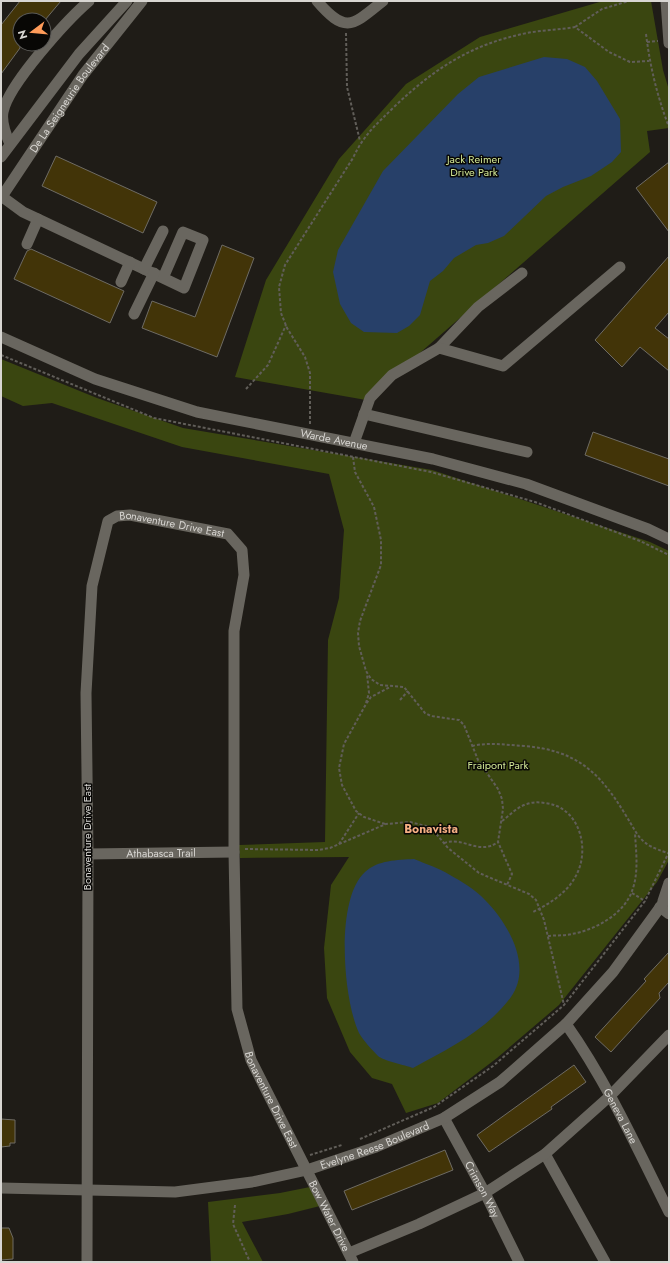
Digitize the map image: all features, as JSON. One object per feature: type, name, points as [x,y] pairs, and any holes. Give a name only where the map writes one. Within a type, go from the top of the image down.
[{"type":"street","name":"De La Seigneurie Boulevard","points":[[10,144],[4,127],[2,112],[9,94],[36,58],[69,20],[89,1]]},
{"type":"street","name":"De La Seigneurie Boulevard","points":[[1,157],[79,54],[127,1]]},
{"type":"street","name":"De La Seigneurie Boulevard","points":[[1,197],[83,75],[142,1]]},
{"type":"street","points":[[317,1],[330,16],[346,24],[357,22],[383,1]]},
{"type":"street","points":[[666,1],[669,43]]},
{"type":"street","points":[[1,197],[23,212],[154,273],[184,288],[203,240],[182,232],[154,273],[134,314]]},
{"type":"street","points":[[27,244],[38,219]]},
{"type":"street","points":[[154,273],[163,231]]},
{"type":"street","points":[[121,282],[130,262]]},
{"type":"street","points":[[439,348],[502,366],[620,267]]},
{"type":"street","points":[[354,443],[370,398],[392,375],[439,348],[478,307],[522,273]]},
{"type":"street","name":"Warde Avenue","points":[[1,337],[95,379],[197,412],[434,459],[526,484],[648,529],[669,539]]},
{"type":"street","points":[[364,414],[527,452]]},
{"type":"street","name":"Bonaventure Drive East","points":[[87,1262],[88,854],[86,693],[92,586],[108,520],[117,516],[130,516],[228,534],[242,550],[244,575],[234,631],[234,850],[237,1009],[251,1060],[307,1170]]},
{"type":"street","name":"Athabasca Trail","points":[[88,854],[234,850]]},
{"type":"street","name":"Evelyne Reese Boulevard","points":[[665,911],[669,883]]},
{"type":"street","name":"Evelyne Reese Boulevard","points":[[1,1188],[175,1192],[252,1182],[307,1170],[376,1148],[444,1118],[500,1082],[566,1024],[613,972],[665,911],[669,895]]},
{"type":"street","name":"Geneva Lane","points":[[566,1024],[584,1050],[610,1096],[669,1212]]},
{"type":"street","points":[[351,1258],[485,1193],[545,1154],[610,1096],[668,1037]]},
{"type":"street","name":"Crimson Way","points":[[444,1118],[485,1193],[519,1262]]},
{"type":"street","points":[[545,1154],[605,1262]]},
{"type":"street","name":"Bow Water Drive","points":[[307,1170],[351,1258]]},
{"type":"path","points":[[309,433],[310,373],[305,357],[286,325],[281,313],[279,287],[285,265],[353,158],[360,142],[411,92],[436,70],[455,58],[514,36],[575,27],[602,9],[629,1]]},
{"type":"path","points":[[346,24],[347,87],[360,142]]},
{"type":"path","points":[[575,27],[609,52],[630,62],[649,61]]},
{"type":"path","points":[[646,34],[649,61],[659,103],[669,127]]},
{"type":"path","points":[[246,388],[268,365],[286,325]]},
{"type":"path","points":[[1,355],[154,418],[431,472],[535,502],[640,541],[669,555]]},
{"type":"path","points":[[353,457],[355,472],[374,507],[381,540],[378,574],[364,607],[358,633],[362,658],[367,672],[371,679],[380,685],[398,686],[408,691],[425,714],[459,720],[464,725],[478,760],[498,789],[502,799],[503,809],[498,842],[512,874],[507,886]]},
{"type":"path","points":[[366,704],[369,694],[367,672]]},
{"type":"path","points":[[386,824],[359,813],[346,794],[340,778],[339,768],[344,744],[366,704],[371,697],[391,686]]},
{"type":"path","points":[[400,700],[408,691]]},
{"type":"path","points":[[357,1141],[434,1107],[493,1066],[564,1005],[645,900],[669,852],[647,845],[639,838],[602,782],[572,757],[549,749],[528,746],[492,744],[472,746]]},
{"type":"path","points":[[501,822],[518,808],[535,802],[557,805],[570,815],[580,833],[582,854],[580,867],[575,877],[554,901],[533,912]]},
{"type":"path","points":[[339,845],[359,813]]},
{"type":"path","points":[[234,850],[318,850],[339,845],[386,824],[410,822],[418,823],[433,830],[461,861],[479,873],[529,894],[536,900],[544,920],[564,1005]]},
{"type":"path","points":[[547,936],[578,933],[601,923],[619,911],[632,893],[636,870],[635,832]]},
{"type":"path","points":[[444,843],[454,840],[482,848],[493,846],[498,842]]},
{"type":"path","points":[[632,893],[645,900]]},
{"type":"path","points":[[307,1170],[310,1155],[344,1145]]},
{"type":"path","points":[[235,1205],[233,1224],[250,1262]]},
{"type":"green space","name":"Jack Reimer Drive Park","points":[[603,1],[651,1],[663,70],[669,90],[669,128],[647,131],[650,152],[366,400],[235,377],[266,280],[339,159],[406,84],[480,37]]},
{"type":"green space","name":"Fraipont Park","points":[[1,359],[97,398],[183,428],[432,470],[650,542],[669,551],[669,860],[657,882],[559,1005],[497,1058],[438,1103],[406,1113],[392,1084],[372,1078],[350,1052],[327,998],[324,948],[331,885],[349,857],[240,858],[239,845],[325,842],[328,640],[339,598],[344,530],[329,474],[182,447],[52,403],[23,406],[1,396]]},
{"type":"green space","points":[[310,1187],[320,1206],[288,1214],[242,1222],[263,1262],[211,1262],[208,1202],[280,1193]]},
{"type":"water","points":[[544,57],[567,59],[585,67],[597,81],[620,119],[621,152],[612,162],[591,176],[563,187],[546,196],[504,236],[488,243],[476,245],[454,258],[443,271],[430,281],[420,315],[409,326],[397,333],[364,332],[351,323],[340,304],[333,272],[338,250],[383,171],[458,94],[479,77]]},
{"type":"water","points":[[414,859],[437,868],[454,877],[473,889],[485,900],[502,920],[509,933],[519,959],[519,972],[517,985],[511,997],[501,1009],[479,1029],[440,1054],[413,1068],[381,1058],[359,1033],[353,1017],[349,997],[345,950],[349,904],[355,885],[365,872],[376,865],[394,860]]},
{"type":"building","points":[[20,1],[61,1],[52,12],[12,12],[12,52],[17,52],[1,74],[1,25]]},
{"type":"building","points":[[56,156],[157,202],[143,233],[42,186]]},
{"type":"building","points":[[669,162],[669,232],[636,188]]},
{"type":"building","points":[[222,245],[254,258],[217,357],[142,328],[152,301],[195,317]]},
{"type":"building","points":[[31,249],[124,291],[110,323],[14,279],[27,251]]},
{"type":"building","points":[[669,256],[669,312],[655,328],[669,339],[669,371],[640,347],[622,367],[595,340]]},
{"type":"building","points":[[593,432],[669,459],[669,486],[585,455]]},
{"type":"building","points":[[669,952],[669,982],[659,993],[660,998],[611,1052],[595,1037],[646,981],[644,979]]},
{"type":"building","points":[[574,1065],[586,1082],[551,1107],[552,1109],[489,1152],[477,1135]]},
{"type":"building","points":[[1,1119],[15,1120],[15,1143],[10,1143],[10,1146],[1,1147]]},
{"type":"building","points":[[445,1150],[453,1170],[352,1210],[344,1191]]},
{"type":"building","points":[[1,1228],[9,1228],[13,1238],[13,1259],[1,1260]]},
{"type":"district","name":"Bonavista","points":[[431,829]]}]
